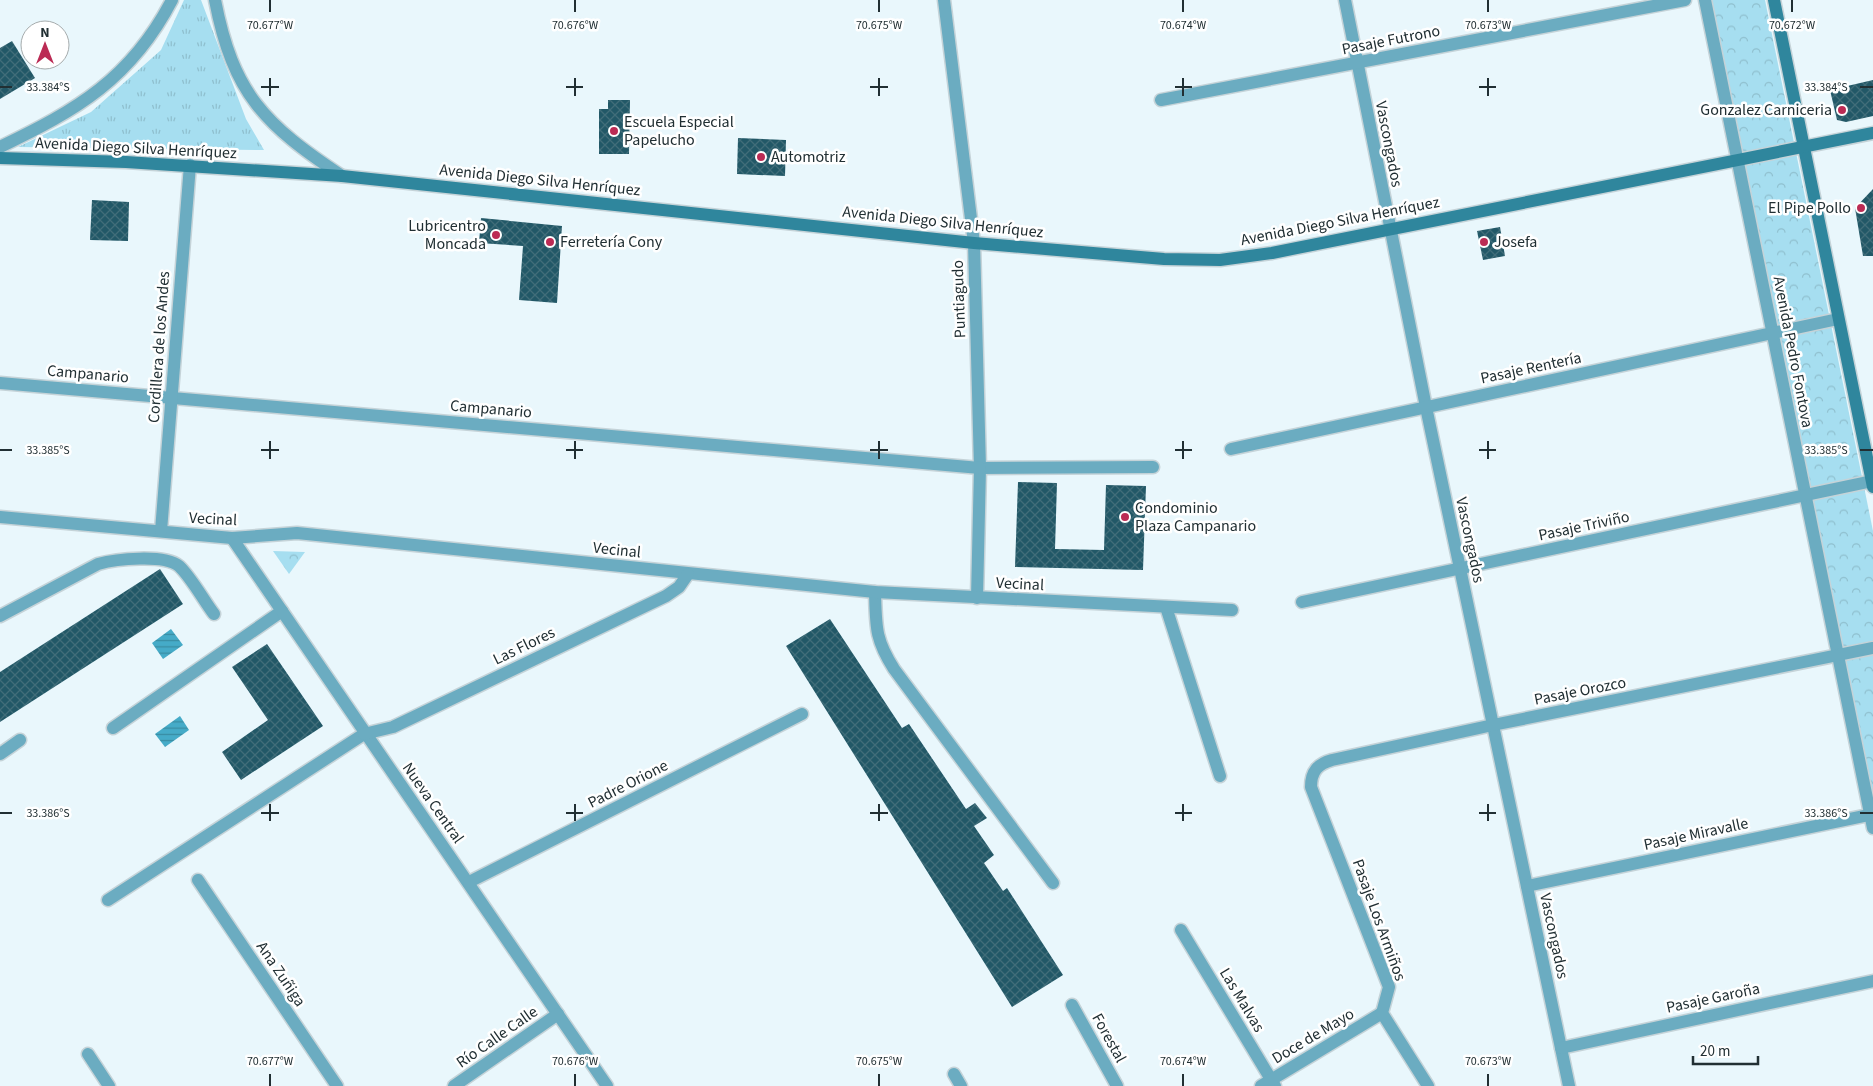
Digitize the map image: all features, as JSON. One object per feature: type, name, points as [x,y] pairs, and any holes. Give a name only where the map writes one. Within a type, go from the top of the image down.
[{"type":"main road","points":[[1774,0],[1872,484]]},
{"type":"main road","name":"Avenida Diego Silva Henríquez","points":[[0,158],[190,165],[342,176],[974,243],[1164,259],[1210,260],[1272,253],[1389,228],[1873,133]]},
{"type":"street","points":[[0,147],[57,119],[96,94],[132,60],[150,37],[172,0]]},
{"type":"street","points":[[215,0],[230,54],[238,75],[254,103],[291,140],[342,176]]},
{"type":"street","name":"Puntiagudo","points":[[944,0],[974,243],[980,468],[977,598]]},
{"type":"street","name":"Vascongados","points":[[1345,0],[1389,228],[1569,1086]]},
{"type":"street","name":"Pasaje Futrono","points":[[1161,100],[1685,0]]},
{"type":"street","name":"Avenida Pedro Fontova","points":[[1705,0],[1872,814],[1873,828]]},
{"type":"street","name":"Cordillera de los Andes","points":[[161,531],[190,165]]},
{"type":"street","name":"Pasaje Rentería","points":[[1231,449],[1838,319]]},
{"type":"street","name":"Campanario","points":[[0,382],[980,468],[1154,466]]},
{"type":"street","name":"Pasaje Triviño","points":[[1302,602],[1806,496],[1872,484]]},
{"type":"street","name":"Vecinal","points":[[0,517],[232,538],[275,533],[297,533],[875,592],[1232,610]]},
{"type":"street","name":"Nueva Central","points":[[232,538],[364,734],[469,882],[607,1086]]},
{"type":"street","points":[[0,616],[98,564],[116,559],[166,560],[179,566],[214,614]]},
{"type":"street","name":"Las Flores","points":[[108,900],[364,734],[394,727],[666,596],[679,587],[688,574]]},
{"type":"street","points":[[875,592],[876,629],[880,648],[1053,883]]},
{"type":"street","points":[[1166,607],[1220,776]]},
{"type":"street","points":[[113,728],[282,610]]},
{"type":"street","name":"Pasaje Orozco","points":[[1312,786],[1314,772],[1323,763],[1493,725],[1873,648]]},
{"type":"street","name":"Padre Orione","points":[[469,882],[802,714]]},
{"type":"street","points":[[0,754],[20,740]]},
{"type":"street","name":"Pasaje Los Armiños","points":[[1312,786],[1389,987],[1382,1013]]},
{"type":"street","name":"Pasaje Miravalle","points":[[1527,886],[1872,814]]},
{"type":"street","name":"Ana Zuñiga","points":[[198,880],[337,1086]]},
{"type":"street","name":"Las Malvas","points":[[1181,930],[1269,1084]]},
{"type":"street","name":"Pasaje Garoña","points":[[1561,1048],[1873,981]]},
{"type":"street","name":"Forestal","points":[[1072,1005],[1117,1086]]},
{"type":"street","points":[[1382,1013],[1428,1086]]},
{"type":"street","name":"Doce de Mayo","points":[[1269,1084],[1382,1013]]},
{"type":"street","name":"Río Calle Calle","points":[[454,1086],[558,1014]]},
{"type":"street","points":[[88,1054],[109,1086]]},
{"type":"street","points":[[954,1074],[961,1086]]},
{"type":"green space","points":[[184,0],[201,0],[246,119],[264,150],[18,147],[91,112],[161,50]]},
{"type":"green space","points":[[1709,0],[1765,0],[1873,531],[1873,810]]},
{"type":"green space","points":[[273,551],[305,552],[289,574]]},
{"type":"shaded area","points":[[171,629],[183,645],[163,659],[152,643]]},
{"type":"shaded area","points":[[180,716],[189,730],[165,747],[155,734]]},
{"type":"building","points":[[12,41],[20,54],[20,70],[30,70],[35,78],[0,99],[0,48]]},
{"type":"building","points":[[1873,80],[1873,116],[1846,122],[1837,120],[1830,90]]},
{"type":"building","name":"Escuela Especial Papelucho","points":[[608,100],[630,100],[629,154],[599,154],[599,109],[608,109]]},
{"type":"building","name":"Automotriz","points":[[738,138],[786,140],[785,176],[737,174]]},
{"type":"building","points":[[1873,189],[1873,256],[1863,256],[1855,208]]},
{"type":"building","points":[[92,200],[129,202],[128,241],[90,240]]},
{"type":"building","points":[[481,218],[562,226],[557,303],[519,300],[523,246],[479,243]]},
{"type":"building","points":[[1500,227],[1505,256],[1483,260],[1477,231]]},
{"type":"building","name":"Condominio Plaza Campanario","points":[[1018,482],[1057,483],[1055,549],[1104,550],[1106,485],[1146,486],[1143,570],[1015,567]]},
{"type":"building","points":[[160,569],[183,604],[0,722],[0,672]]},
{"type":"building","points":[[830,619],[902,728],[909,724],[966,809],[975,803],[987,818],[974,826],[994,855],[984,863],[1003,891],[1007,888],[1063,975],[1012,1007],[786,646]]},
{"type":"building","points":[[267,644],[323,726],[241,780],[222,752],[268,720],[232,667]]},
{"type":"place","name":"Gonzalez Carniceria","points":[[1842,110]]},
{"type":"place","name":"Escuela Especial Papelucho","points":[[614,131]]},
{"type":"place","name":"Automotriz","points":[[761,157]]},
{"type":"place","name":"El Pipe Pollo","points":[[1861,208]]},
{"type":"place","name":"Lubricentro Moncada","points":[[496,235]]},
{"type":"place","name":"Ferretería Cony","points":[[550,242]]},
{"type":"place","name":"Josefa","points":[[1484,242]]},
{"type":"place","name":"Condominio Plaza Campanario","points":[[1125,517]]}]
